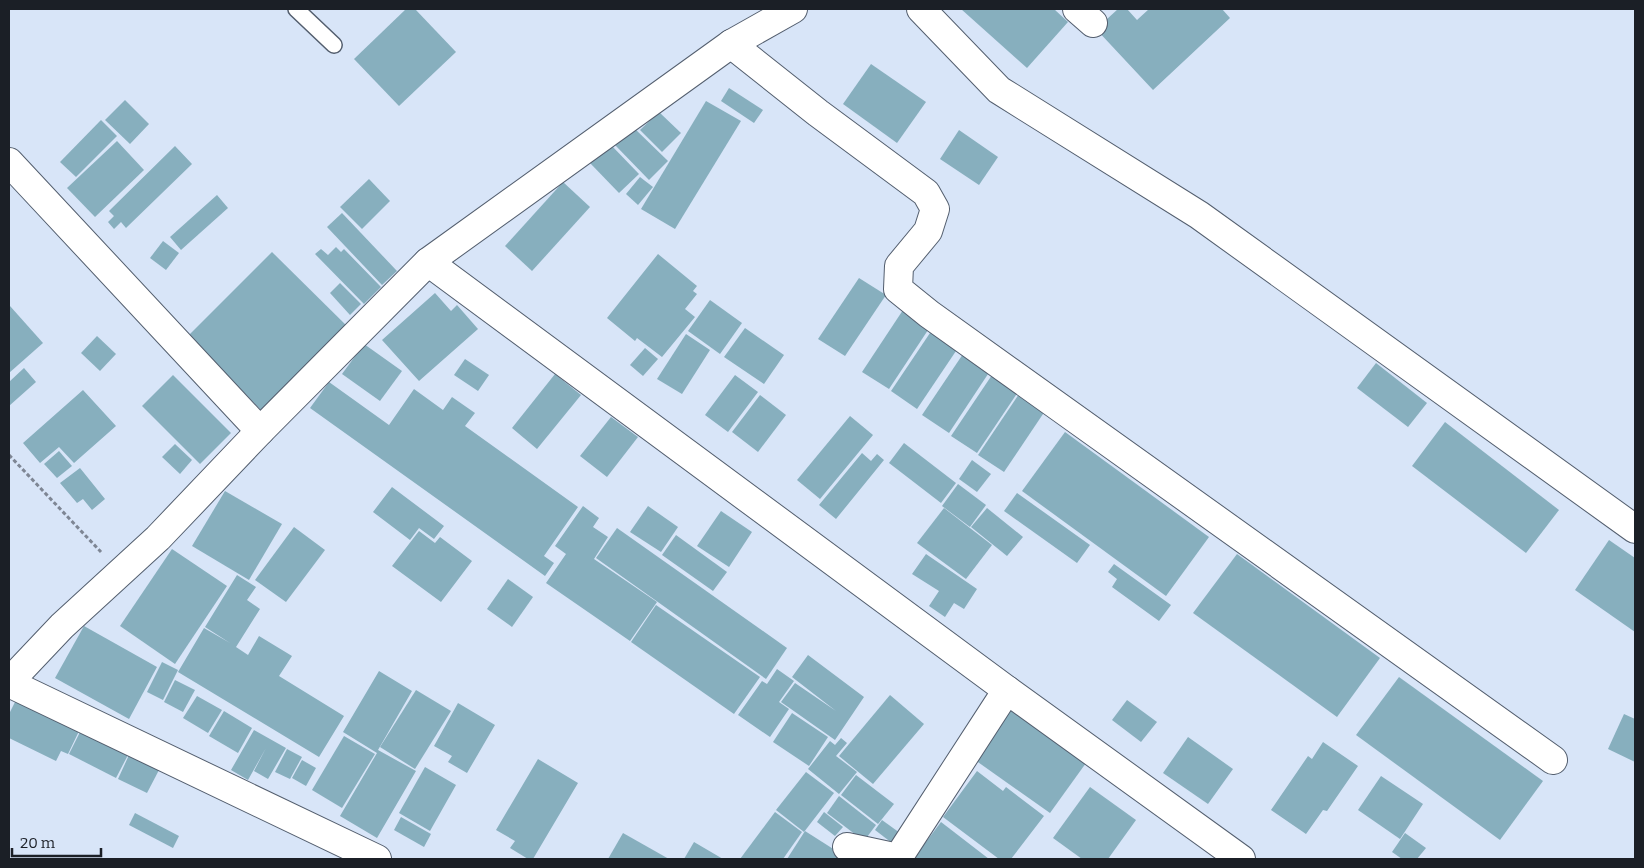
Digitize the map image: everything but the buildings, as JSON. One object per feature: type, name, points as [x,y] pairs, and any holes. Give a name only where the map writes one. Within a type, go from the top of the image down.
[{"type":"street","points":[[377,859],[9,682],[62,626],[158,538],[260,431],[428,262],[731,44],[793,9]]},
{"type":"street","points":[[921,9],[1000,90],[1199,214],[1635,529]]},
{"type":"street","points":[[731,44],[818,114],[926,193],[935,210],[928,231],[899,266],[898,289],[929,314],[1553,760]]},
{"type":"street","points":[[9,162],[260,431]]},
{"type":"street","points":[[428,262],[1007,690],[1241,859]]},
{"type":"street","points":[[848,846],[898,858],[1007,690]]},
{"type":"lane","points":[[296,9],[334,45]]},
{"type":"path","points":[[9,455],[120,573]]}]
